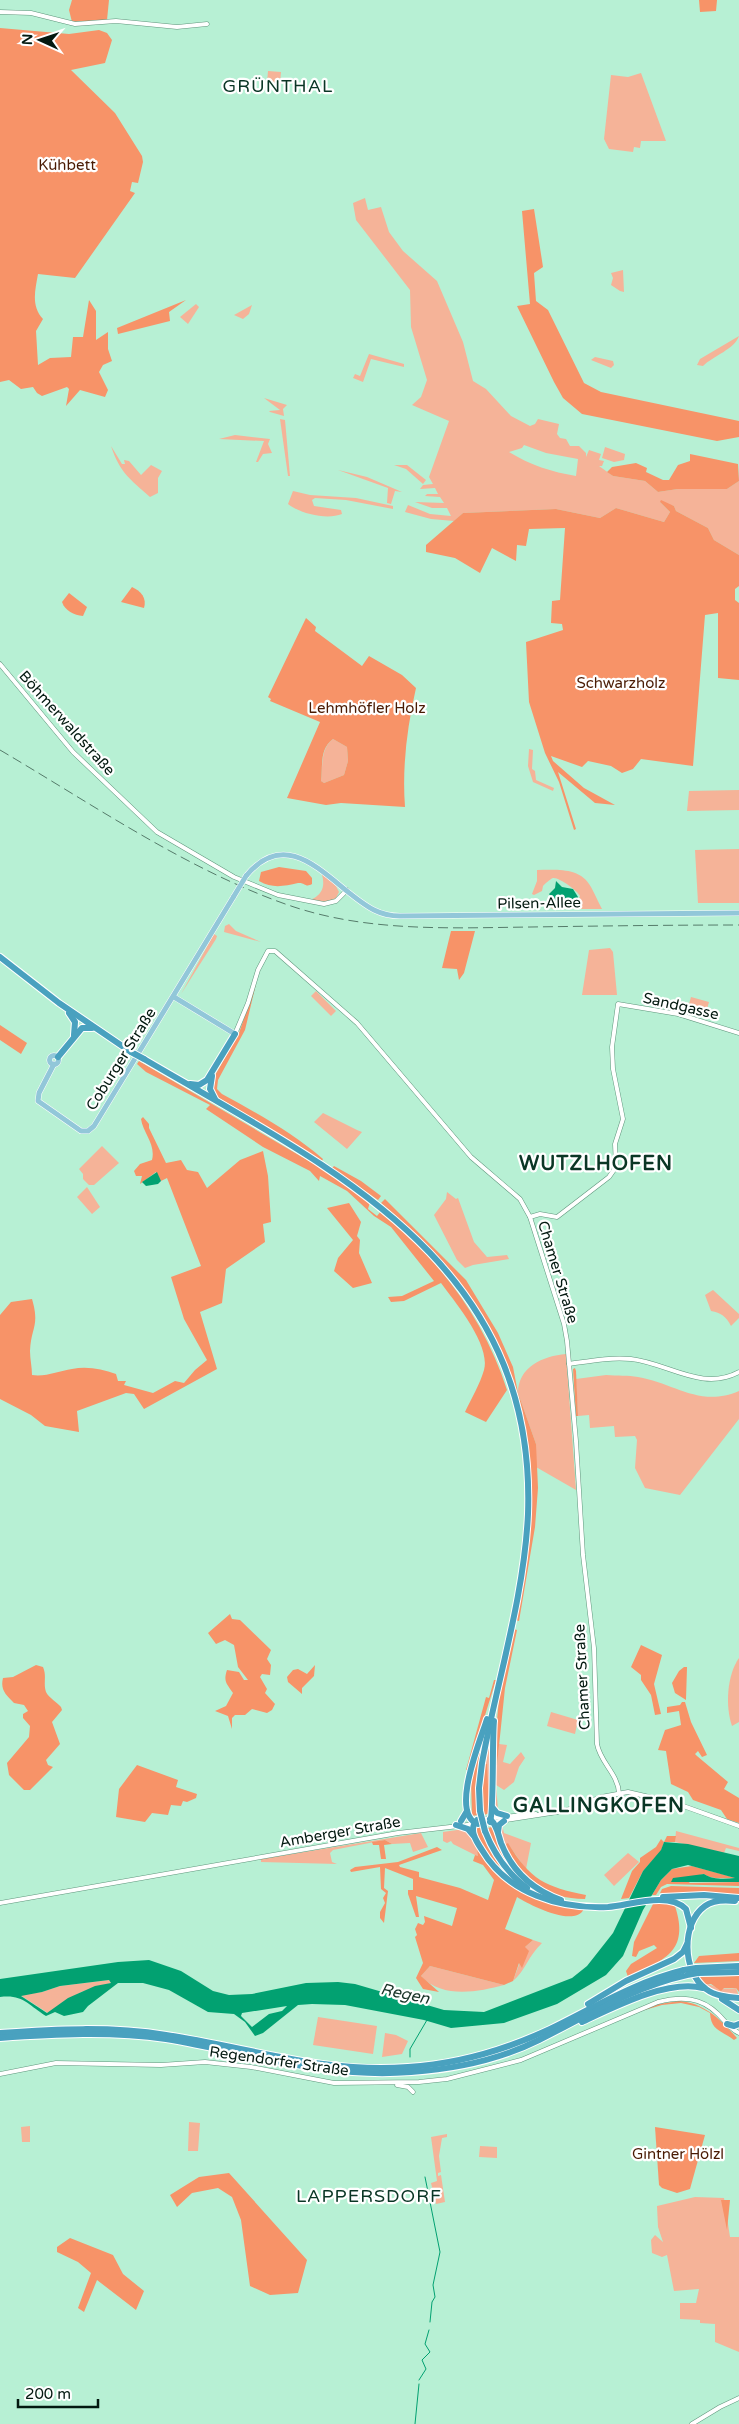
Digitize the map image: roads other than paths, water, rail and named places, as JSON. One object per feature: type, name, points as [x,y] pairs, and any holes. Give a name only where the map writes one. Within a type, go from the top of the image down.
[{"type":"highway","points":[[0,957],[59,1003],[131,1052],[320,1163],[372,1200],[427,1248],[459,1286],[493,1343],[512,1393],[524,1449],[528,1500],[524,1548],[512,1618],[480,1773],[480,1811],[485,1831],[493,1849],[506,1869],[522,1884],[540,1896],[561,1902]]},
{"type":"highway","points":[[59,1003],[75,1022],[73,1037]]},
{"type":"highway","points":[[58,1056],[73,1037],[84,1027],[96,1029]]},
{"type":"highway","points":[[182,1082],[199,1085],[207,1080],[235,1034]]},
{"type":"highway","points":[[215,1068],[210,1085],[217,1102]]},
{"type":"highway","points":[[497,1687],[492,1744],[493,1806],[491,1820],[506,1853],[521,1875],[538,1890],[561,1902]]},
{"type":"highway","points":[[497,1687],[469,1774],[466,1816],[456,1824],[474,1835],[488,1859],[508,1879],[532,1895],[583,1905],[608,1907],[690,1895],[739,1899]]},
{"type":"highway","points":[[493,1806],[497,1813],[505,1818],[499,1825],[498,1834]]},
{"type":"highway","points":[[467,1808],[475,1822],[474,1835]]},
{"type":"highway","points":[[657,1899],[680,1906],[687,1919],[684,1946],[676,1958]]},
{"type":"highway","points":[[560,2023],[626,1981],[676,1958],[683,1952],[697,1914],[705,1905],[739,1899]]},
{"type":"highway","points":[[665,1901],[676,1902],[686,1910],[691,1928]]},
{"type":"highway","points":[[688,1940],[688,1957],[691,1970],[704,1988]]},
{"type":"highway","points":[[0,2033],[70,2029],[135,2031],[192,2039],[315,2064],[386,2069],[431,2065],[470,2058],[514,2044],[638,1984],[697,1971],[739,1966]]},
{"type":"highway","points":[[697,1971],[739,1972]]},
{"type":"highway","points":[[0,2038],[70,2034],[138,2036],[191,2044],[316,2070],[386,2074],[431,2071],[474,2063],[519,2049],[638,1990],[686,1973]]},
{"type":"highway","points":[[555,2032],[660,1991],[687,1985],[704,1988],[739,2010]]},
{"type":"highway","points":[[717,1995],[739,1998]]},
{"type":"highway","points":[[727,2024],[736,2026],[739,2024]]},
{"type":"main road","name":"Pilsen-Allee","points":[[174,997],[246,876],[258,864],[267,859],[290,856],[309,861],[374,910],[400,916],[739,913]]},
{"type":"main road","points":[[174,997],[235,1034]]},
{"type":"main road","name":"Coburger Straße","points":[[58,1056],[58,1062],[54,1064],[39,1093],[38,1101],[81,1131],[88,1132],[94,1126],[174,997]]},
{"type":"street","points":[[0,12],[31,12],[75,24],[116,21],[193,26],[207,24]]},
{"type":"street","name":"Böhmerwaldstraße","points":[[0,664],[73,752],[143,820],[165,837],[227,874],[258,888],[284,897],[319,904],[332,903],[340,898]]},
{"type":"street","points":[[339,884],[340,898]]},
{"type":"street","points":[[340,898],[347,890]]},
{"type":"street","name":"Chamer Straße","points":[[235,1034],[262,961],[268,951],[275,951],[357,1023],[471,1157],[520,1199],[530,1217],[564,1324],[570,1364],[583,1555],[594,1648],[597,1744],[600,1755],[618,1784],[619,1793]]},
{"type":"street","name":"Sandgasse","points":[[530,1217],[540,1214],[557,1217],[609,1177],[617,1163],[614,1146],[623,1114],[612,1069],[612,1047],[618,1004],[678,1014],[739,1033]]},
{"type":"street","points":[[570,1364],[607,1359],[631,1359],[648,1362],[703,1379],[725,1377],[739,1372]]},
{"type":"street","name":"Amberger Straße","points":[[0,1903],[456,1824],[564,1811],[601,1797],[619,1793],[638,1794],[675,1803],[739,1826]]},
{"type":"street","name":"Regendorfer Straße","points":[[0,2074],[56,2063],[161,2065],[205,2062],[251,2067],[334,2083],[390,2084],[447,2079],[521,2060],[638,2010],[669,1999],[690,1999],[700,2002],[713,2010],[739,2033]]},
{"type":"street","points":[[390,2084],[408,2087],[413,2092]]},
{"type":"street","points":[[692,2424],[739,2398]]},
{"type":"waterway","points":[[410,2057],[410,2049],[427,2020]]},
{"type":"waterway","points":[[425,2177],[440,2252],[433,2285],[435,2297],[432,2302],[430,2322]]},
{"type":"waterway","points":[[419,2380],[426,2369],[422,2360],[430,2352],[425,2344],[429,2330]]},
{"type":"waterway","points":[[415,2424],[419,2384]]},
{"type":"railway","points":[[0,750],[180,857],[256,893],[323,915],[381,925],[441,928],[739,925]]},
{"type":"district","name":"GRÜNTHAL","points":[[278,86]]},
{"type":"district","name":"WUTZLHOFEN","points":[[596,1164]]},
{"type":"district","name":"GALLINGKOFEN","points":[[599,1806]]},
{"type":"district","name":"LAPPERSDORF","points":[[369,2196]]},
{"type":"park label","name":"Kühbett","points":[[67,165]]},
{"type":"park label","name":"Schwarzholz","points":[[621,683]]},
{"type":"park label","name":"Lehmhöfler Holz","points":[[367,708]]},
{"type":"park label","name":"Gintner Hölzl","points":[[678,2154]]},
{"type":"water label","name":"Regen","points":[[405,1994]]}]
